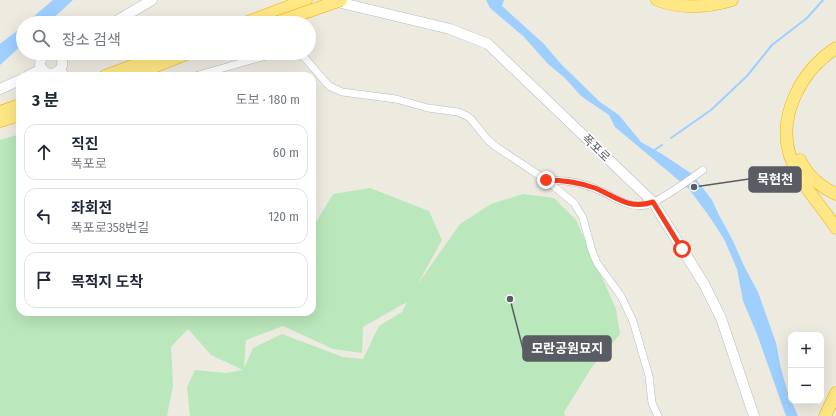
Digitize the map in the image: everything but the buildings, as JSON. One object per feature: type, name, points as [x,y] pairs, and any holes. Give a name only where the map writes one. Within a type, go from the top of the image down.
[{"type":"highway","points":[[290,16],[328,0]]},
{"type":"highway","points":[[294,16],[341,0]]},
{"type":"highway","points":[[657,0],[692,7],[711,6],[732,0]]},
{"type":"highway","points":[[263,16],[303,1]]},
{"type":"highway","points":[[836,48],[811,70],[799,86],[787,127],[789,149],[795,166],[808,188],[836,228]]},
{"type":"highway","points":[[836,56],[821,67],[804,91],[797,109],[794,133],[798,155],[802,165],[814,179],[828,190],[836,194]]},
{"type":"highway","points":[[116,72],[147,60]]},
{"type":"highway","points":[[141,72],[171,60]]},
{"type":"highway","points":[[0,112],[16,106]]},
{"type":"highway","points":[[0,121],[16,116]]},
{"type":"highway","points":[[825,416],[836,393]]},
{"type":"main road","points":[[125,16],[152,0]]},
{"type":"main road","name":"폭포로","points":[[328,0],[450,29],[488,44],[657,200],[704,284],[721,318],[754,416]]},
{"type":"main road","points":[[40,60],[42,69],[46,72]]},
{"type":"main road","points":[[61,60],[63,72]]},
{"type":"main road","points":[[36,72],[42,69]]},
{"type":"main road","points":[[0,89],[16,82]]},
{"type":"street","points":[[208,72],[248,60]]},
{"type":"street","points":[[307,60],[329,86],[342,92],[396,99],[428,108],[458,112],[467,116],[495,146],[546,180],[564,194],[579,209],[597,263],[626,306],[633,321],[649,376],[652,404],[658,416]]},
{"type":"street","points":[[546,180],[576,182],[596,188],[620,201],[634,205],[644,205],[657,200],[704,170]]},
{"type":"green space","points":[[16,135],[16,316],[316,316],[316,222],[333,194],[370,188],[429,211],[442,240],[417,285],[460,224],[491,204],[523,194],[554,198],[576,220],[616,309],[620,334],[592,367],[564,412],[565,416],[190,416],[187,387],[195,370],[226,373],[243,370],[211,355],[188,329],[171,347],[173,386],[167,416],[0,416],[0,140]],"holes":[[[407,302],[402,312],[379,326],[363,359],[343,357],[282,334],[253,348],[244,368],[246,340],[283,326],[333,349],[362,353],[363,327]]]},
{"type":"water","points":[[53,0],[73,0],[56,16],[34,16]]},
{"type":"water","points":[[486,0],[504,0],[502,6],[544,44],[561,64],[600,102],[619,115],[641,142],[692,174],[712,200],[758,292],[776,343],[781,369],[788,393],[788,404],[793,404],[798,416],[786,416],[757,334],[743,301],[737,269],[724,239],[689,189],[615,127],[609,115],[581,96],[564,77],[548,64],[524,37],[490,8]]},
{"type":"water","points":[[16,31],[16,50],[0,65],[0,44]]},
{"type":"waterway","points":[[671,138],[711,110],[747,76],[772,45],[807,18],[823,0]]},
{"type":"waterway","points":[[653,151],[662,145]]},
{"type":"place","name":"묵현천","points":[[694,187]]},
{"type":"place","name":"모란공원묘지","points":[[510,299]]},
{"type":"route","points":[[546,180],[576,182],[596,188],[620,201],[634,205],[644,205],[653,202],[682,249]]}]
